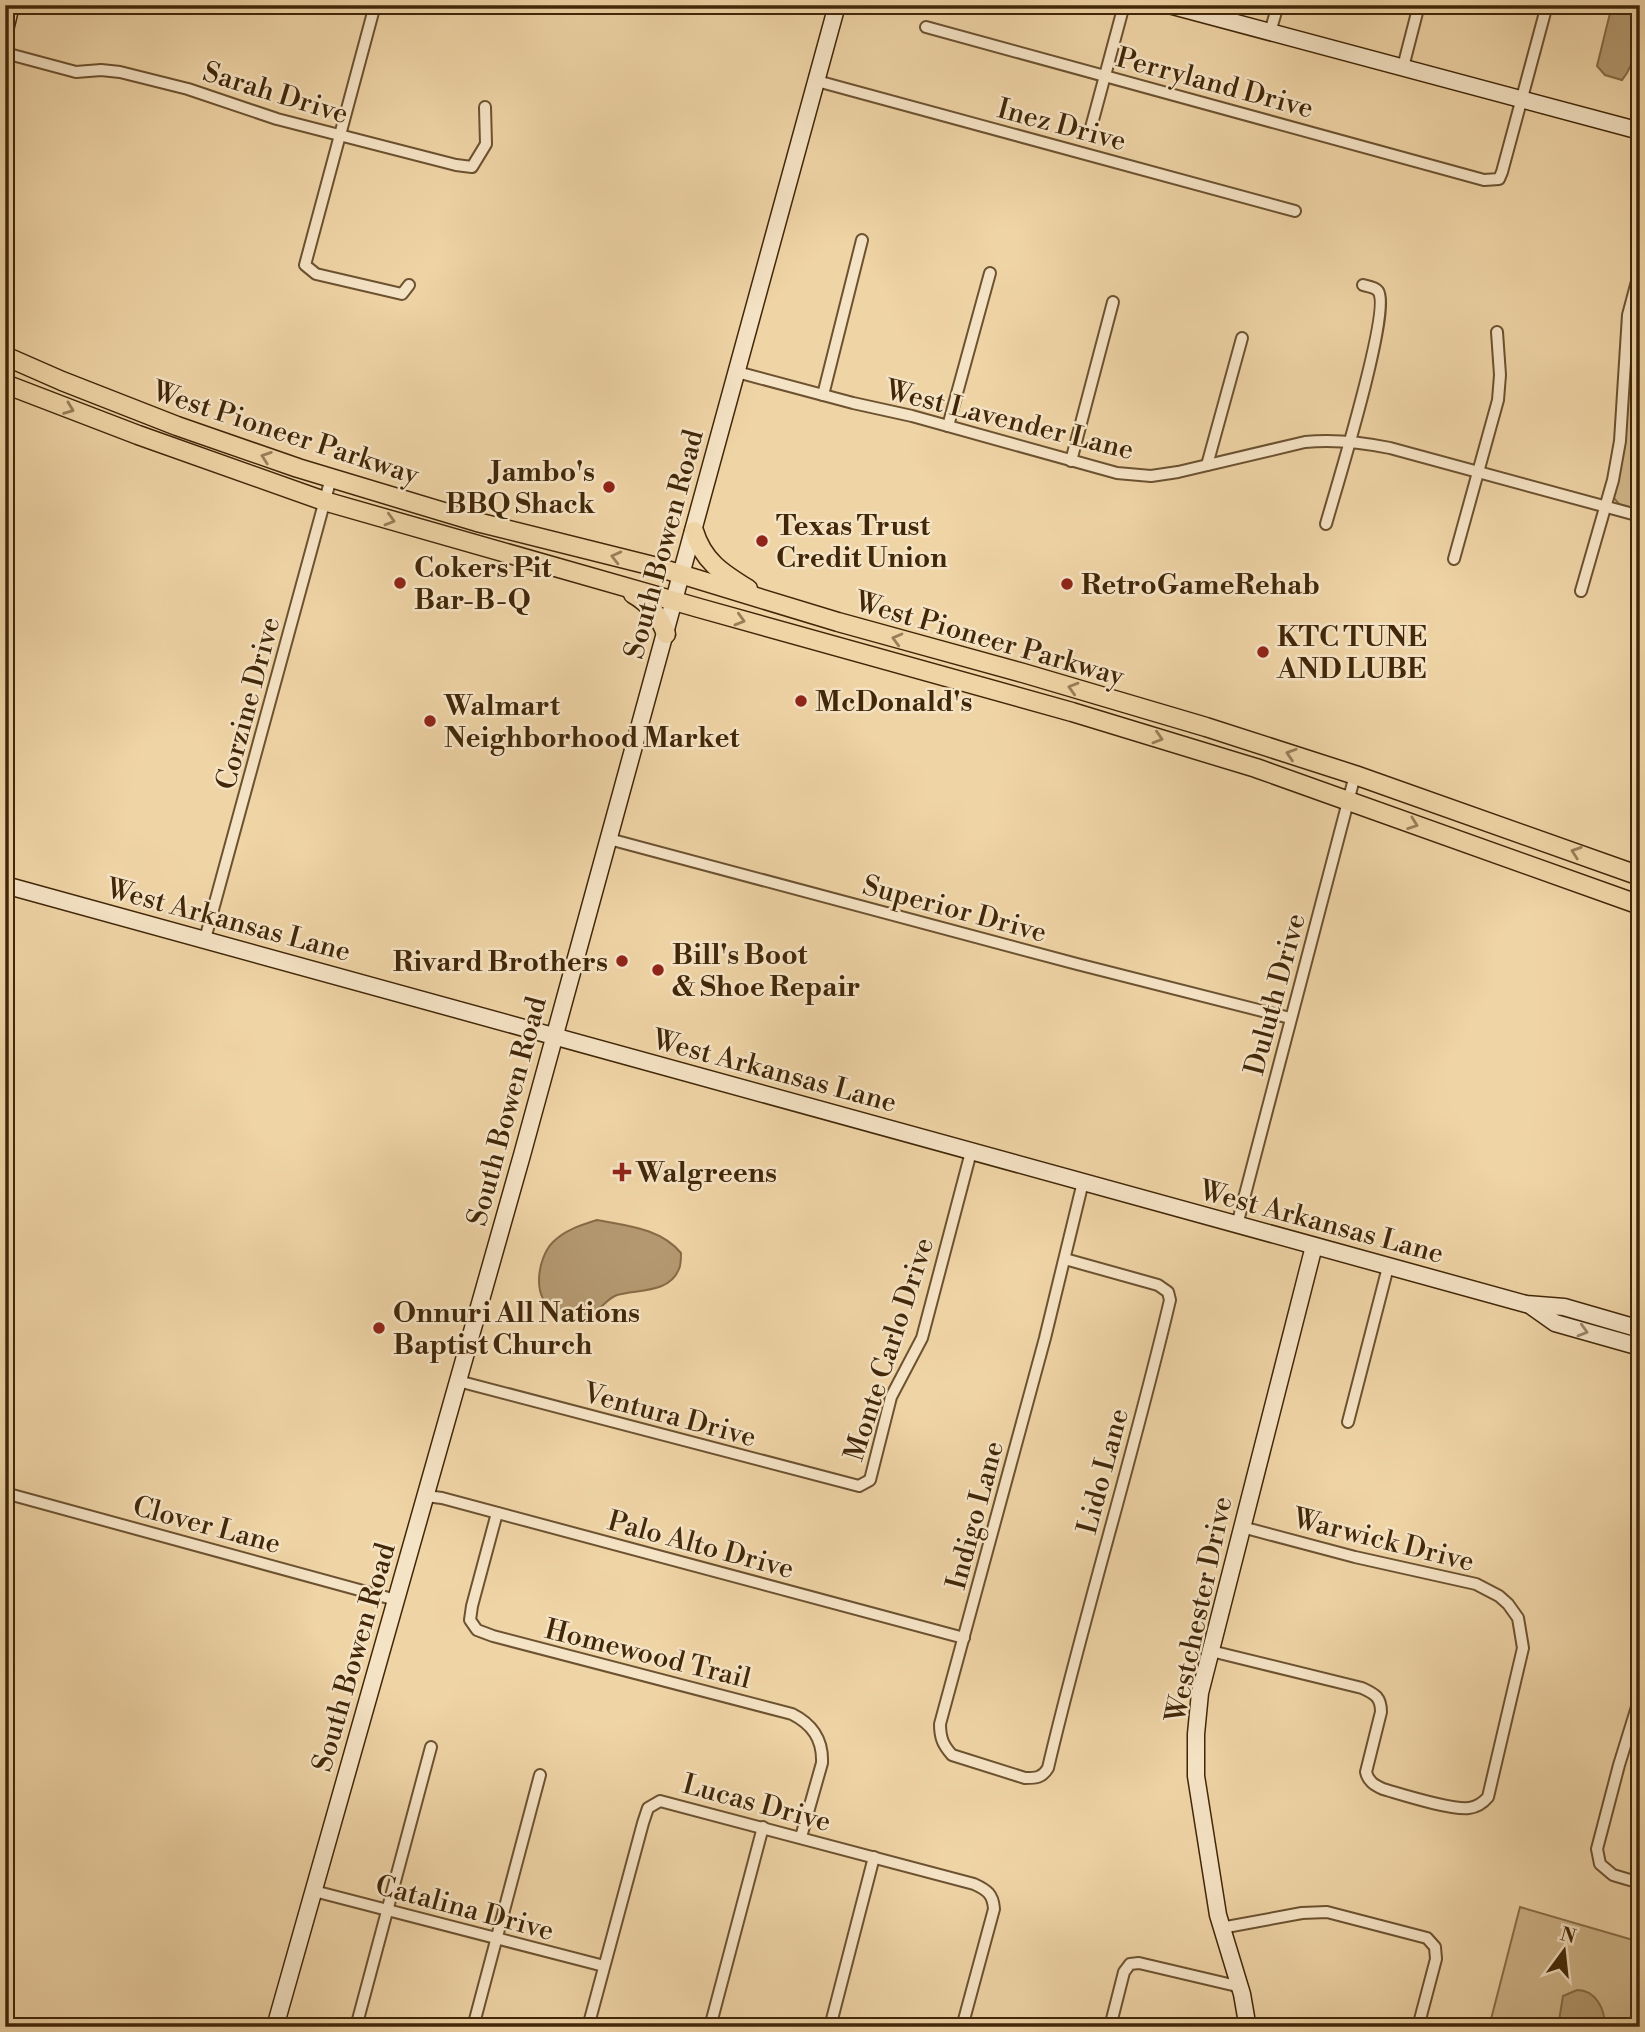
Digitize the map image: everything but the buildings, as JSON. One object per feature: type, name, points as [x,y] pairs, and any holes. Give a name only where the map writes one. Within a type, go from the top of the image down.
[{"type":"main road","points":[[5,30],[11,5]]},
{"type":"main road","name":"South Bowen Road","points":[[275,2027],[554,1037],[837,5]]},
{"type":"main road","points":[[1170,5],[1640,131]]},
{"type":"main road","name":"West Pioneer Parkway","points":[[5,356],[177,426],[331,478],[477,522],[682,575],[1206,727],[1356,775],[1640,876]]},
{"type":"main road","name":"West Pioneer Parkway","points":[[5,384],[324,501],[1072,712],[1256,768],[1640,905]]},
{"type":"main road","points":[[694,531],[703,553],[713,564],[766,601]]},
{"type":"main road","points":[[618,585],[642,598],[656,614],[666,634]]},
{"type":"main road","points":[[952,679],[963,657]]},
{"type":"main road","name":"West Arkansas Lane","points":[[5,885],[1531,1306],[1564,1307],[1640,1329]]},
{"type":"main road","name":"Westchester Drive","points":[[1246,2027],[1241,1987],[1221,1928],[1196,1776],[1196,1734],[1200,1693],[1210,1651],[1314,1246]]},
{"type":"main road","name":"West Arkansas Lane","points":[[1531,1306],[1555,1323],[1640,1347]]},
{"type":"street","points":[[374,5],[305,265],[316,274],[402,294],[409,285]]},
{"type":"street","points":[[1089,135],[1124,5]]},
{"type":"street","points":[[1270,32],[1278,5]]},
{"type":"street","points":[[1403,67],[1419,5]]},
{"type":"street","points":[[1522,99],[1546,5]]},
{"type":"street","name":"Perryland Drive","points":[[926,27],[1492,180],[1499,179],[1502,172],[1522,99]]},
{"type":"street","name":"Sarah Drive","points":[[5,53],[76,72],[120,72],[188,89],[277,120],[472,167],[486,144],[485,107]]},
{"type":"street","name":"Inez Drive","points":[[817,81],[1295,211]]},
{"type":"street","points":[[823,395],[862,240]]},
{"type":"street","points":[[1581,591],[1620,441],[1628,315],[1640,271]]},
{"type":"street","points":[[948,426],[990,272]]},
{"type":"street","points":[[1326,524],[1373,355],[1380,309],[1379,292],[1363,285]]},
{"type":"street","points":[[1071,461],[1113,302]]},
{"type":"street","points":[[1454,559],[1498,400],[1500,375],[1497,332]]},
{"type":"street","points":[[1207,465],[1242,338]]},
{"type":"street","name":"West Lavender Lane","points":[[737,372],[912,416],[1117,473],[1135,475],[1178,472],[1305,442],[1349,441],[1390,448],[1640,516]]},
{"type":"street","name":"Corzine Drive","points":[[205,939],[331,478]]},
{"type":"street","name":"Duluth Drive","points":[[1237,1225],[1356,775]]},
{"type":"street","name":"Superior Drive","points":[[609,839],[1290,1018]]},
{"type":"street","name":"Monte Carlo Drive","points":[[870,1480],[891,1397],[922,1338],[971,1152]]},
{"type":"street","name":"Indigo Lane","points":[[1048,1768],[1043,1775],[1026,1778],[952,1755],[940,1736],[940,1724],[1045,1338],[1083,1182]]},
{"type":"street","name":"Lido Lane","points":[[1048,1768],[1170,1300],[1168,1292],[1158,1285],[1065,1259]]},
{"type":"street","points":[[1348,1422],[1388,1267]]},
{"type":"street","name":"Ventura Drive","points":[[458,1381],[845,1483],[859,1486],[870,1480]]},
{"type":"street","name":"Clover Lane","points":[[5,1493],[396,1600]]},
{"type":"street","name":"Palo Alto Drive","points":[[426,1496],[964,1638]]},
{"type":"street","name":"Homewood Trail","points":[[497,1513],[471,1606],[470,1620],[477,1630],[792,1714],[805,1721],[816,1733],[822,1752],[822,1763],[801,1837]]},
{"type":"street","name":"Warwick Drive","points":[[1210,1651],[1362,1688],[1375,1694],[1381,1704],[1381,1712],[1367,1765],[1367,1778],[1374,1785],[1458,1808],[1472,1808],[1488,1797],[1523,1648],[1518,1618],[1508,1604],[1476,1584],[1355,1557],[1242,1527]]},
{"type":"street","points":[[1640,1697],[1597,1849],[1600,1864],[1612,1875],[1640,1883]]},
{"type":"street","points":[[356,2027],[431,1747]]},
{"type":"street","points":[[473,2027],[540,1775]]},
{"type":"street","name":"Lucas Drive","points":[[588,2027],[643,1823],[648,1808],[660,1801],[974,1884],[991,1895],[994,1909],[962,2027]]},
{"type":"street","points":[[710,2027],[763,1827]]},
{"type":"street","points":[[830,2027],[874,1857]]},
{"type":"street","name":"Catalina Drive","points":[[314,1891],[604,1966]]},
{"type":"street","points":[[1221,1928],[1302,1913],[1327,1912],[1427,1938],[1435,1947],[1436,1959],[1419,2027]]},
{"type":"street","points":[[1110,2027],[1124,1972],[1130,1964],[1139,1963],[1241,1987]]},
{"type":"shaded area","points":[[1612,5],[1640,5],[1634,55],[1622,80],[1605,75],[1597,66]]},
{"type":"shaded area","points":[[1640,294],[1640,510],[1619,504],[1613,497],[1632,325]]},
{"type":"shaded area","points":[[597,1220],[642,1229],[663,1238],[681,1253],[679,1269],[668,1283],[660,1287],[617,1295],[591,1313],[576,1315],[558,1311],[543,1299],[540,1290],[543,1258],[547,1249],[563,1234]]},
{"type":"shaded area","points":[[1520,1907],[1640,1942],[1639,2027],[1489,2027]]},
{"type":"shaded area","points":[[1577,1990],[1589,1993],[1598,2002],[1605,2027],[1558,2027],[1563,1996]]},
{"type":"place","name":"Jambo's BBQ Shack","points":[[609,487]]},
{"type":"place","name":"Texas Trust Credit Union","points":[[762,541]]},
{"type":"place","name":"Cokers Pit Bar-B-Q","points":[[400,583]]},
{"type":"place","name":"RetroGameRehab","points":[[1067,584]]},
{"type":"place","name":"KTC TUNE AND LUBE","points":[[1263,652]]},
{"type":"place","name":"McDonald's","points":[[801,701]]},
{"type":"place","name":"Walmart Neighborhood Market","points":[[430,721]]},
{"type":"place","name":"Rivard Brothers","points":[[622,961]]},
{"type":"place","name":"Bill's Boot & Shoe Repair","points":[[658,970]]},
{"type":"place","name":"Walgreens","points":[[622,1172]]},
{"type":"place","name":"Onnuri All Nations Baptist Church","points":[[379,1328]]}]
